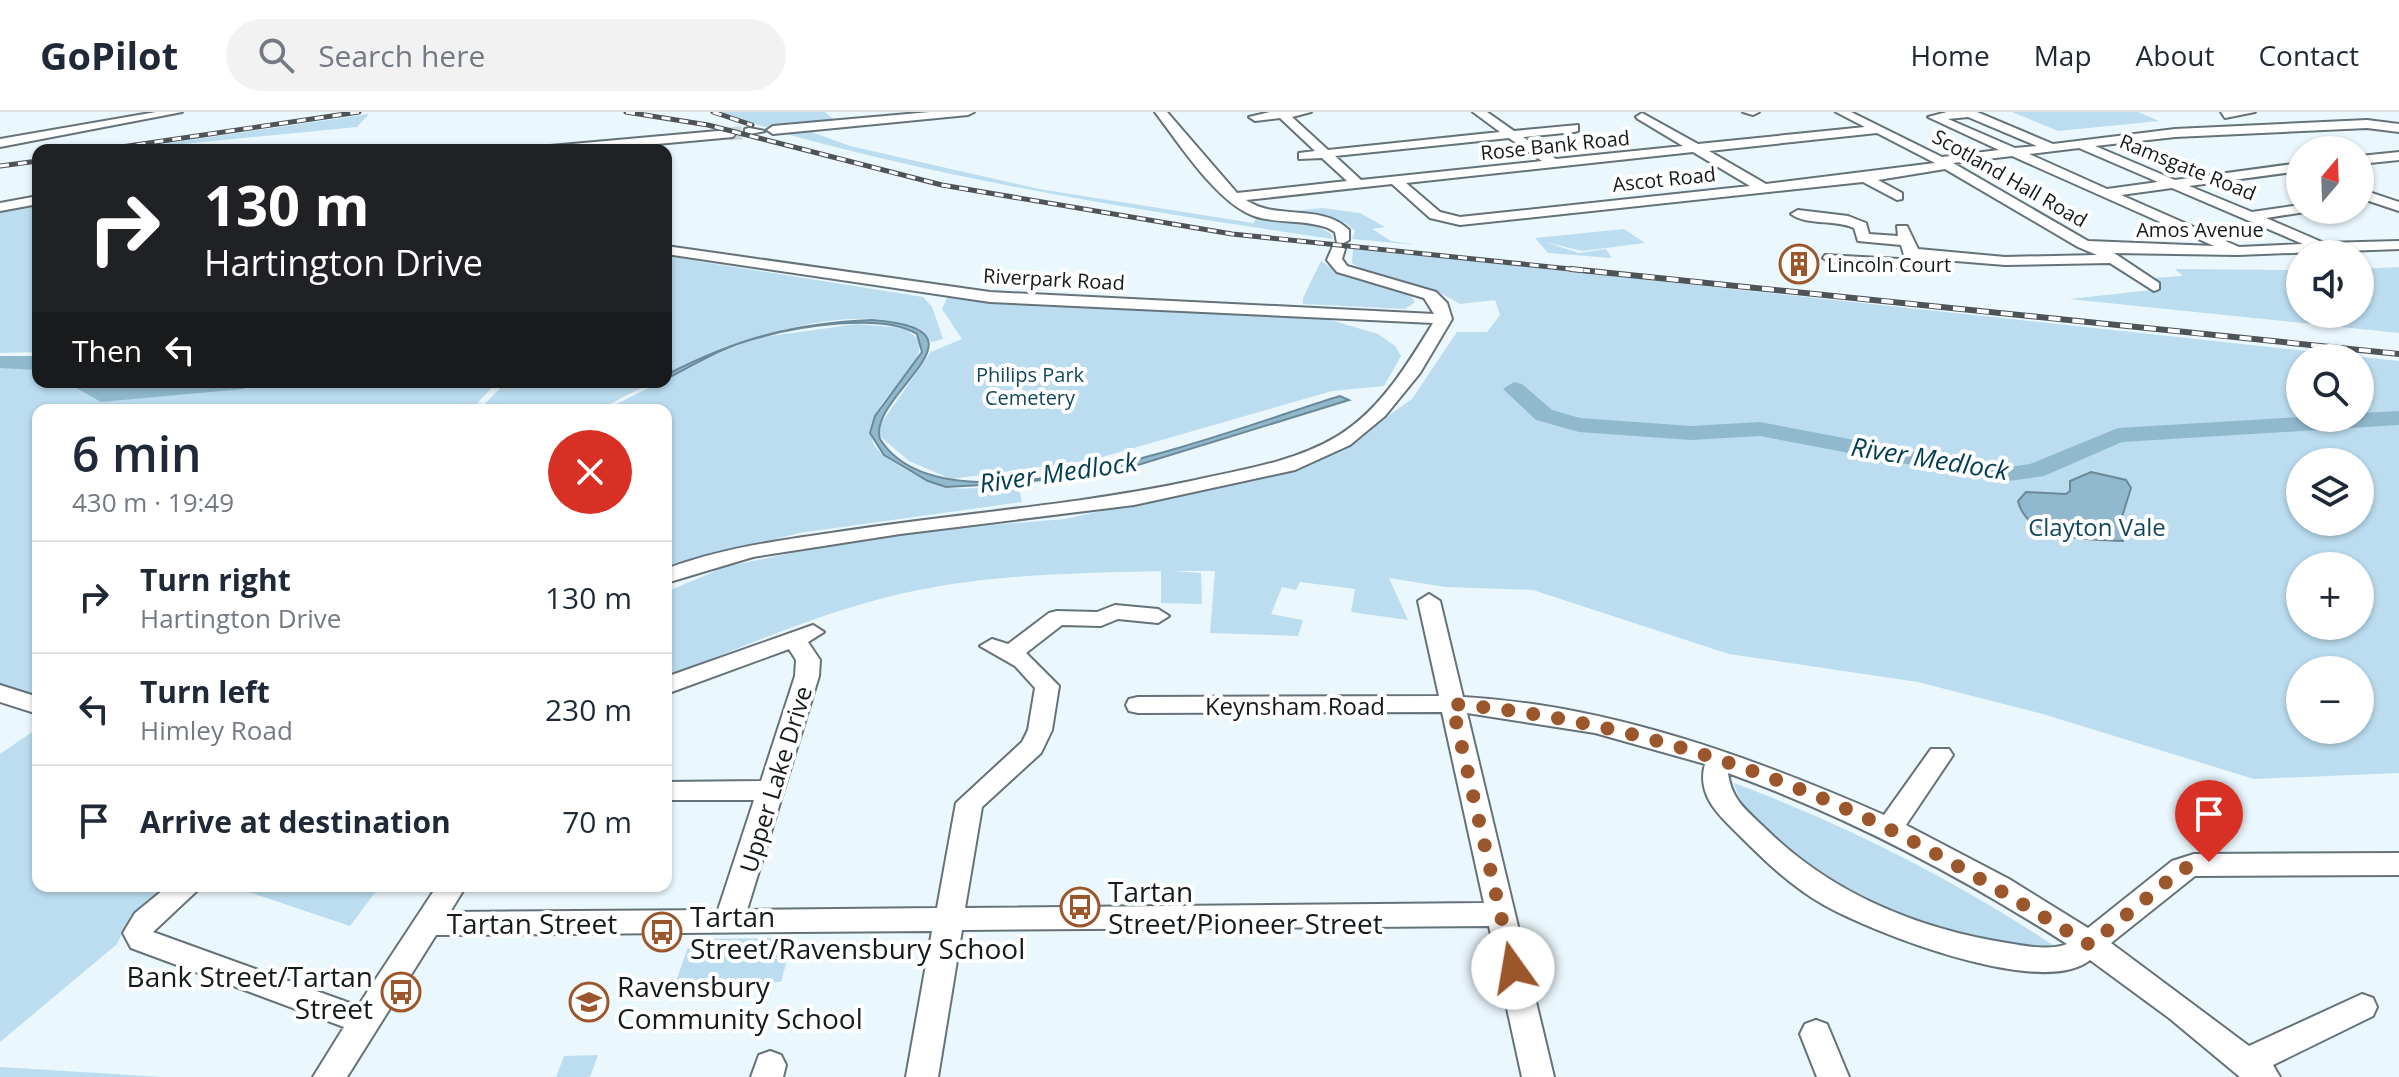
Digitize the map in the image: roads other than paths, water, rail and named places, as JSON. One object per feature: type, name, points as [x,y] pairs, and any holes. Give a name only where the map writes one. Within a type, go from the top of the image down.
[{"type":"street","points":[[0,143],[176,112]]},
{"type":"street","points":[[838,112],[851,123]]},
{"type":"street","points":[[773,130],[968,112]]},
{"type":"street","points":[[672,574],[753,551],[900,528],[985,520],[1134,499],[1288,466],[1343,441],[1379,412],[1411,373],[1444,319],[1439,303],[1430,295],[1342,269],[1334,260],[1344,234],[1337,226],[1257,212],[1234,197],[1161,112]]},
{"type":"street","points":[[1255,117],[1305,112]]},
{"type":"street","points":[[1479,112],[1556,165]]},
{"type":"street","name":"Scotland Hall Road","points":[[1842,112],[1944,163],[2083,244],[2097,248],[2154,286]]},
{"type":"street","points":[[2225,114],[2249,112]]},
{"type":"street","points":[[2052,148],[1969,113],[1934,117],[2237,251]]},
{"type":"street","points":[[1282,114],[1358,184]]},
{"type":"street","points":[[1642,117],[1763,188]]},
{"type":"street","name":"Ascot Road","points":[[1397,182],[1435,215],[1445,220],[1460,221],[1865,178],[1944,163],[2175,133],[2367,124],[2399,128]]},
{"type":"street","points":[[1303,156],[1574,128]]},
{"type":"street","name":"Rose Bank Road","points":[[1234,197],[1880,129]]},
{"type":"street","points":[[1387,133],[1402,146]]},
{"type":"street","points":[[617,144],[729,134]]},
{"type":"street","name":"Ramsgate Road","points":[[2081,145],[2305,240]]},
{"type":"street","points":[[2374,159],[2399,156]]},
{"type":"street","points":[[2205,164],[2236,176]]},
{"type":"street","points":[[2080,196],[2286,170]]},
{"type":"street","points":[[1865,178],[1897,196]]},
{"type":"street","points":[[2374,193],[2399,191]]},
{"type":"street","points":[[1598,192],[1614,204]]},
{"type":"street","points":[[2374,198],[2399,207]]},
{"type":"street","points":[[0,207],[32,201]]},
{"type":"street","points":[[1523,201],[1539,212]]},
{"type":"street","points":[[2253,216],[2286,211]]},
{"type":"street","points":[[1798,214],[1848,220],[1861,226],[1862,231],[2005,261],[2110,259]]},
{"type":"street","points":[[1830,258],[1900,264],[1912,260],[1906,239]]},
{"type":"street","name":"Amos Avenue","points":[[2374,246],[2399,245]]},
{"type":"street","name":"Amos Avenue","points":[[2097,248],[2286,250]]},
{"type":"street","name":"Riverpark Road","points":[[672,251],[978,296],[1444,319]]},
{"type":"street","points":[[1429,601],[1538,1077]]},
{"type":"street","points":[[922,1077],[969,803],[1032,747],[1040,730],[1047,686],[1023,661],[1001,650],[1057,618],[1101,619],[1115,612],[1158,616]]},
{"type":"street","name":"Upper Lake Drive","points":[[672,684],[804,635],[809,668],[729,921]]},
{"type":"street","points":[[0,693],[32,704]]},
{"type":"street","name":"Keynsham Road","points":[[1138,705],[1452,704],[1590,724],[1719,760],[1785,784],[1889,829],[1990,884],[2090,945],[2158,992],[2255,1069]]},
{"type":"street","points":[[1889,829],[1940,755]]},
{"type":"street","points":[[1719,760],[1715,774],[1721,801],[1762,844],[1834,897],[1915,933],[2006,956],[2035,960],[2071,958],[2182,869],[2194,865],[2399,864]]},
{"type":"street","points":[[672,791],[769,790]]},
{"type":"street","points":[[181,892],[145,921],[138,933],[141,940],[364,1021]]},
{"type":"street","points":[[329,1077],[448,892]]},
{"type":"street","name":"Tartan Street","points":[[427,924],[1500,914]]},
{"type":"street","points":[[2255,1069],[2362,1007]]},
{"type":"street","points":[[1816,1034],[1833,1077]]},
{"type":"waterway","name":"River Medlock","points":[[0,362],[32,363]]},
{"type":"waterway","name":"River Medlock","points":[[88,388],[101,395],[177,388]]},
{"type":"waterway","name":"River Medlock","points":[[1514,389],[1544,415],[1579,425],[1691,433],[1760,429],[2001,475],[2035,471],[2118,435],[2399,418]]},
{"type":"tunnel","points":[[729,134],[749,132]]},
{"type":"railway","points":[[142,144],[359,112]]},
{"type":"railway","points":[[626,112],[708,125],[942,185],[1232,234],[1590,271]]},
{"type":"railway","points":[[713,112],[752,125]]},
{"type":"railway","points":[[0,166],[32,162]]},
{"type":"railway","points":[[1571,269],[2399,354]]},
{"type":"place","name":"Lincoln Court","points":[[1799,264]]},
{"type":"place","name":"Tartan Street/Pioneer Street","points":[[1080,907]]},
{"type":"place","name":"Tartan Street/Ravensbury School","points":[[662,932]]},
{"type":"place","name":"Bank Street/Tartan Street","points":[[401,992]]},
{"type":"place","name":"Ravensbury Community School","points":[[589,1002]]},
{"type":"park label","name":"Philips Park Cemetery","points":[[1030,386]]},
{"type":"park label","name":"Clayton Vale","points":[[2097,526]]}]
